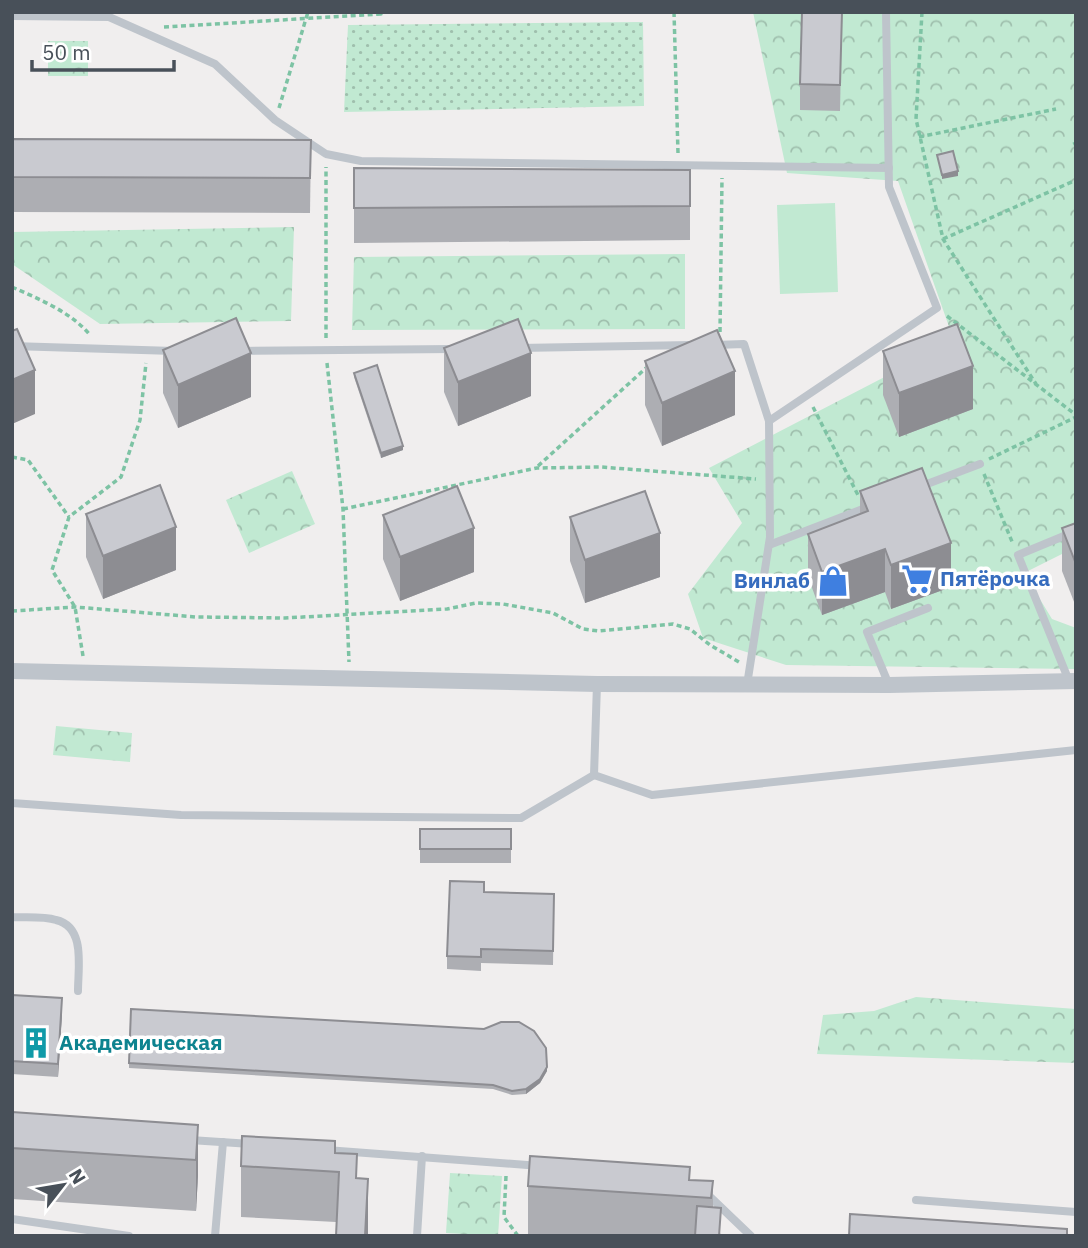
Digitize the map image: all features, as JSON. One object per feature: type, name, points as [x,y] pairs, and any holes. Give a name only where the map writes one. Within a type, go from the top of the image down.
[{"type":"street","points":[[12,670],[597,684],[889,685],[1072,681]]},
{"type":"lane","points":[[769,421],[937,308],[889,187],[886,12]]},
{"type":"lane","points":[[12,16],[109,17],[215,64],[275,120],[326,153],[361,161],[889,168]]},
{"type":"lane","points":[[506,348],[744,344],[769,421],[770,481],[769,545],[747,685]]},
{"type":"lane","points":[[12,346],[99,351],[188,351]]},
{"type":"lane","points":[[230,351],[464,349]]},
{"type":"lane","points":[[916,488],[980,464]]},
{"type":"lane","points":[[769,545],[877,503]]},
{"type":"lane","points":[[1072,681],[1018,555],[1076,531]]},
{"type":"lane","points":[[889,685],[867,632],[928,608]]},
{"type":"lane","points":[[594,775],[597,684]]},
{"type":"lane","points":[[12,803],[181,815],[521,818],[594,775],[652,795],[1076,750]]},
{"type":"lane","points":[[12,918],[57,920],[73,928],[77,937],[78,991]]},
{"type":"lane","points":[[183,1139],[262,1145]]},
{"type":"lane","points":[[215,1236],[223,1142]]},
{"type":"lane","points":[[316,1149],[546,1167]]},
{"type":"lane","points":[[417,1236],[422,1156]]},
{"type":"lane","points":[[698,1187],[751,1236]]},
{"type":"lane","points":[[916,1200],[1076,1212]]},
{"type":"lane","points":[[12,1219],[129,1236]]},
{"type":"path","points":[[134,29],[307,15],[381,15],[381,12]]},
{"type":"path","points":[[674,12],[678,165]]},
{"type":"path","points":[[922,12],[916,119],[943,239],[1036,384]]},
{"type":"path","points":[[275,120],[307,15]]},
{"type":"path","points":[[919,137],[1056,109]]},
{"type":"path","points":[[326,153],[326,351],[343,509],[349,679]]},
{"type":"path","points":[[720,344],[722,166]]},
{"type":"path","points":[[943,239],[1076,180]]},
{"type":"path","points":[[12,287],[74,320],[89,332],[99,351]]},
{"type":"path","points":[[937,308],[1076,416],[980,464],[1018,555]]},
{"type":"path","points":[[537,468],[671,345]]},
{"type":"path","points":[[86,672],[75,607],[52,570],[69,517],[121,477],[140,421],[147,351]]},
{"type":"path","points":[[807,396],[865,508]]},
{"type":"path","points":[[12,457],[27,460],[69,517]]},
{"type":"path","points":[[343,509],[537,468],[601,467],[770,481]]},
{"type":"path","points":[[12,611],[75,607],[196,617],[285,618],[447,609],[476,603],[503,604],[553,613],[583,629],[599,631],[673,624],[690,629],[710,645],[750,667]]},
{"type":"path","points":[[507,1163],[504,1217],[518,1236]]},
{"type":"green space","points":[[753,12],[1076,12],[1076,547],[1024,573],[1052,619],[1076,628],[1076,669],[786,665],[703,638],[688,594],[742,523],[709,468],[954,341],[898,181],[787,173]]},
{"type":"green space","points":[[643,22],[644,106],[344,112],[348,25]]},
{"type":"green space","points":[[48,41],[88,41],[88,76],[48,76]]},
{"type":"green space","points":[[835,203],[838,292],[780,294],[777,205]]},
{"type":"green space","points":[[294,227],[291,321],[100,324],[12,264],[12,232]]},
{"type":"green space","points":[[685,254],[685,329],[352,330],[354,257]]},
{"type":"green space","points":[[292,471],[315,524],[249,553],[226,500]]},
{"type":"green space","points":[[56,726],[132,733],[130,762],[53,755]]},
{"type":"green space","points":[[916,997],[1076,1009],[1076,1063],[817,1054],[823,1015],[874,1011]]},
{"type":"green space","points":[[450,1173],[502,1176],[498,1236],[446,1233]]},
{"type":"building","points":[[802,12],[842,12],[840,85],[800,84]]},
{"type":"building","points":[[12,139],[311,140],[310,178],[12,177]]},
{"type":"building","points":[[953,151],[958,171],[942,175],[937,155]]},
{"type":"building","points":[[354,168],[690,170],[690,206],[354,208]]},
{"type":"building","points":[[236,318],[251,353],[178,385],[163,350]]},
{"type":"building","points":[[518,319],[531,353],[458,382],[444,348]]},
{"type":"building","points":[[957,324],[973,366],[899,393],[883,351]]},
{"type":"building","points":[[17,329],[35,370],[12,380],[12,331]]},
{"type":"building","points":[[717,330],[735,371],[662,403],[645,361]]},
{"type":"building","points":[[377,365],[403,446],[381,453],[354,373]]},
{"type":"building","points":[[922,468],[951,543],[891,565],[885,549],[822,572],[808,534],[868,511],[860,491]]},
{"type":"building","points":[[160,485],[176,527],[103,556],[86,514]]},
{"type":"building","points":[[457,486],[474,528],[400,557],[383,515]]},
{"type":"building","points":[[645,491],[660,533],[585,560],[570,517]]},
{"type":"building","points":[[1076,523],[1076,564],[1062,528]]},
{"type":"building","points":[[420,829],[511,829],[511,849],[420,849]]},
{"type":"building","points":[[450,881],[484,882],[484,892],[554,894],[553,951],[481,949],[481,957],[447,956]]},
{"type":"building","name":"Академическая","points":[[12,995],[62,998],[58,1064],[12,1061]]},
{"type":"building","points":[[131,1009],[484,1029],[501,1022],[519,1022],[534,1031],[546,1048],[547,1067],[540,1079],[526,1089],[512,1091],[493,1085],[129,1063]]},
{"type":"building","points":[[12,1112],[198,1125],[196,1160],[12,1148]]},
{"type":"building","points":[[242,1136],[335,1141],[335,1153],[357,1154],[356,1178],[368,1179],[365,1236],[336,1236],[339,1172],[241,1166]]},
{"type":"building","points":[[530,1156],[690,1167],[689,1180],[713,1181],[711,1198],[528,1186]]},
{"type":"building","points":[[697,1206],[721,1208],[719,1236],[695,1236]]},
{"type":"building","points":[[850,1214],[1067,1229],[1067,1236],[849,1236]]},
{"type":"place","name":"Пятёрочка","points":[[917,579]]},
{"type":"place","name":"Винлаб","points":[[833,581]]},
{"type":"place","name":"Академическая","points":[[36,1043]]}]
